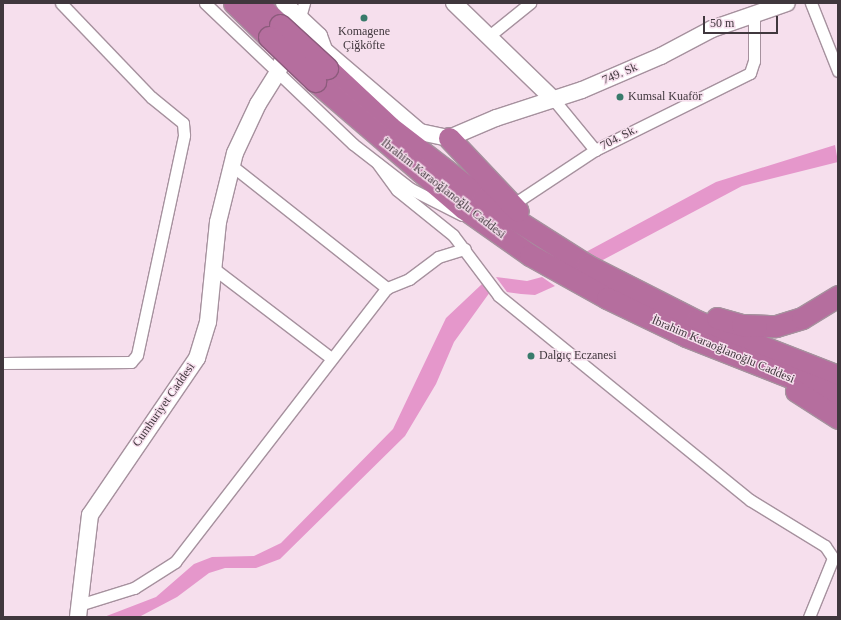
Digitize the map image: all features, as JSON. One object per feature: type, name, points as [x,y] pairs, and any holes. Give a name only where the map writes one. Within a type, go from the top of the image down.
[{"type":"highway","name":"İbrahim Karaoğlanoğlu Caddesi","points":[[234,3],[274,31],[321,75],[483,199],[548,242],[636,291],[711,327],[838,376]]},
{"type":"highway","name":"İbrahim Karaoğlanoğlu Caddesi","points":[[256,3],[274,31]]},
{"type":"highway","name":"İbrahim Karaoğlanoğlu Caddesi","points":[[321,75],[369,131],[476,218],[530,255],[607,298],[686,336],[838,396]]},
{"type":"highway","points":[[443,138],[548,242]]},
{"type":"highway","points":[[636,291],[705,315],[749,326],[776,326],[802,318],[838,296]]},
{"type":"highway","points":[[686,336],[808,397],[838,418]]},
{"type":"street","points":[[3,363],[131,362],[137,355],[184,135],[183,123],[151,97],[62,3]]},
{"type":"street","points":[[205,3],[277,74],[378,164],[439,205],[476,218]]},
{"type":"street","points":[[284,3],[302,10],[318,36],[330,40],[443,138]]},
{"type":"street","name":"704. Sk.","points":[[454,3],[554,100],[595,150],[750,73],[754,61],[754,14]]},
{"type":"street","name":"749. Sk","points":[[443,138],[554,100],[661,56],[712,29],[787,3]]},
{"type":"street","points":[[811,3],[838,71]]},
{"type":"street","points":[[489,36],[522,5]]},
{"type":"street","name":"Cumhuriyet Caddesi","points":[[78,611],[90,515],[198,358],[208,322],[212,268],[218,222],[232,165],[241,136],[277,74],[302,10]]},
{"type":"street","points":[[512,205],[595,150]]},
{"type":"street","points":[[378,164],[388,182],[453,235],[499,296],[750,500],[825,546],[833,558],[832,564],[809,617]]},
{"type":"street","points":[[232,165],[387,288]]},
{"type":"street","points":[[78,611],[134,588],[175,562],[330,357],[387,288],[410,279],[438,257],[465,249]]},
{"type":"street","points":[[212,268],[330,357]]},
{"type":"shaded area","points":[[835,145],[838,162],[742,186],[599,262],[584,253],[716,182]]},
{"type":"shaded area","points":[[496,277],[527,281],[542,277],[555,286],[535,295],[507,292]]},
{"type":"shaded area","points":[[482,284],[490,292],[454,342],[436,384],[405,436],[280,559],[256,568],[225,568],[209,573],[177,597],[139,617],[104,617],[156,597],[194,564],[212,557],[254,556],[281,543],[393,429],[446,318]]},
{"type":"place","name":"Komagene Çiğköfte","points":[[364,18]]},
{"type":"place","name":"Kumsal Kuaför","points":[[620,97]]},
{"type":"place","name":"Dalgıç Eczanesi","points":[[531,356]]}]
